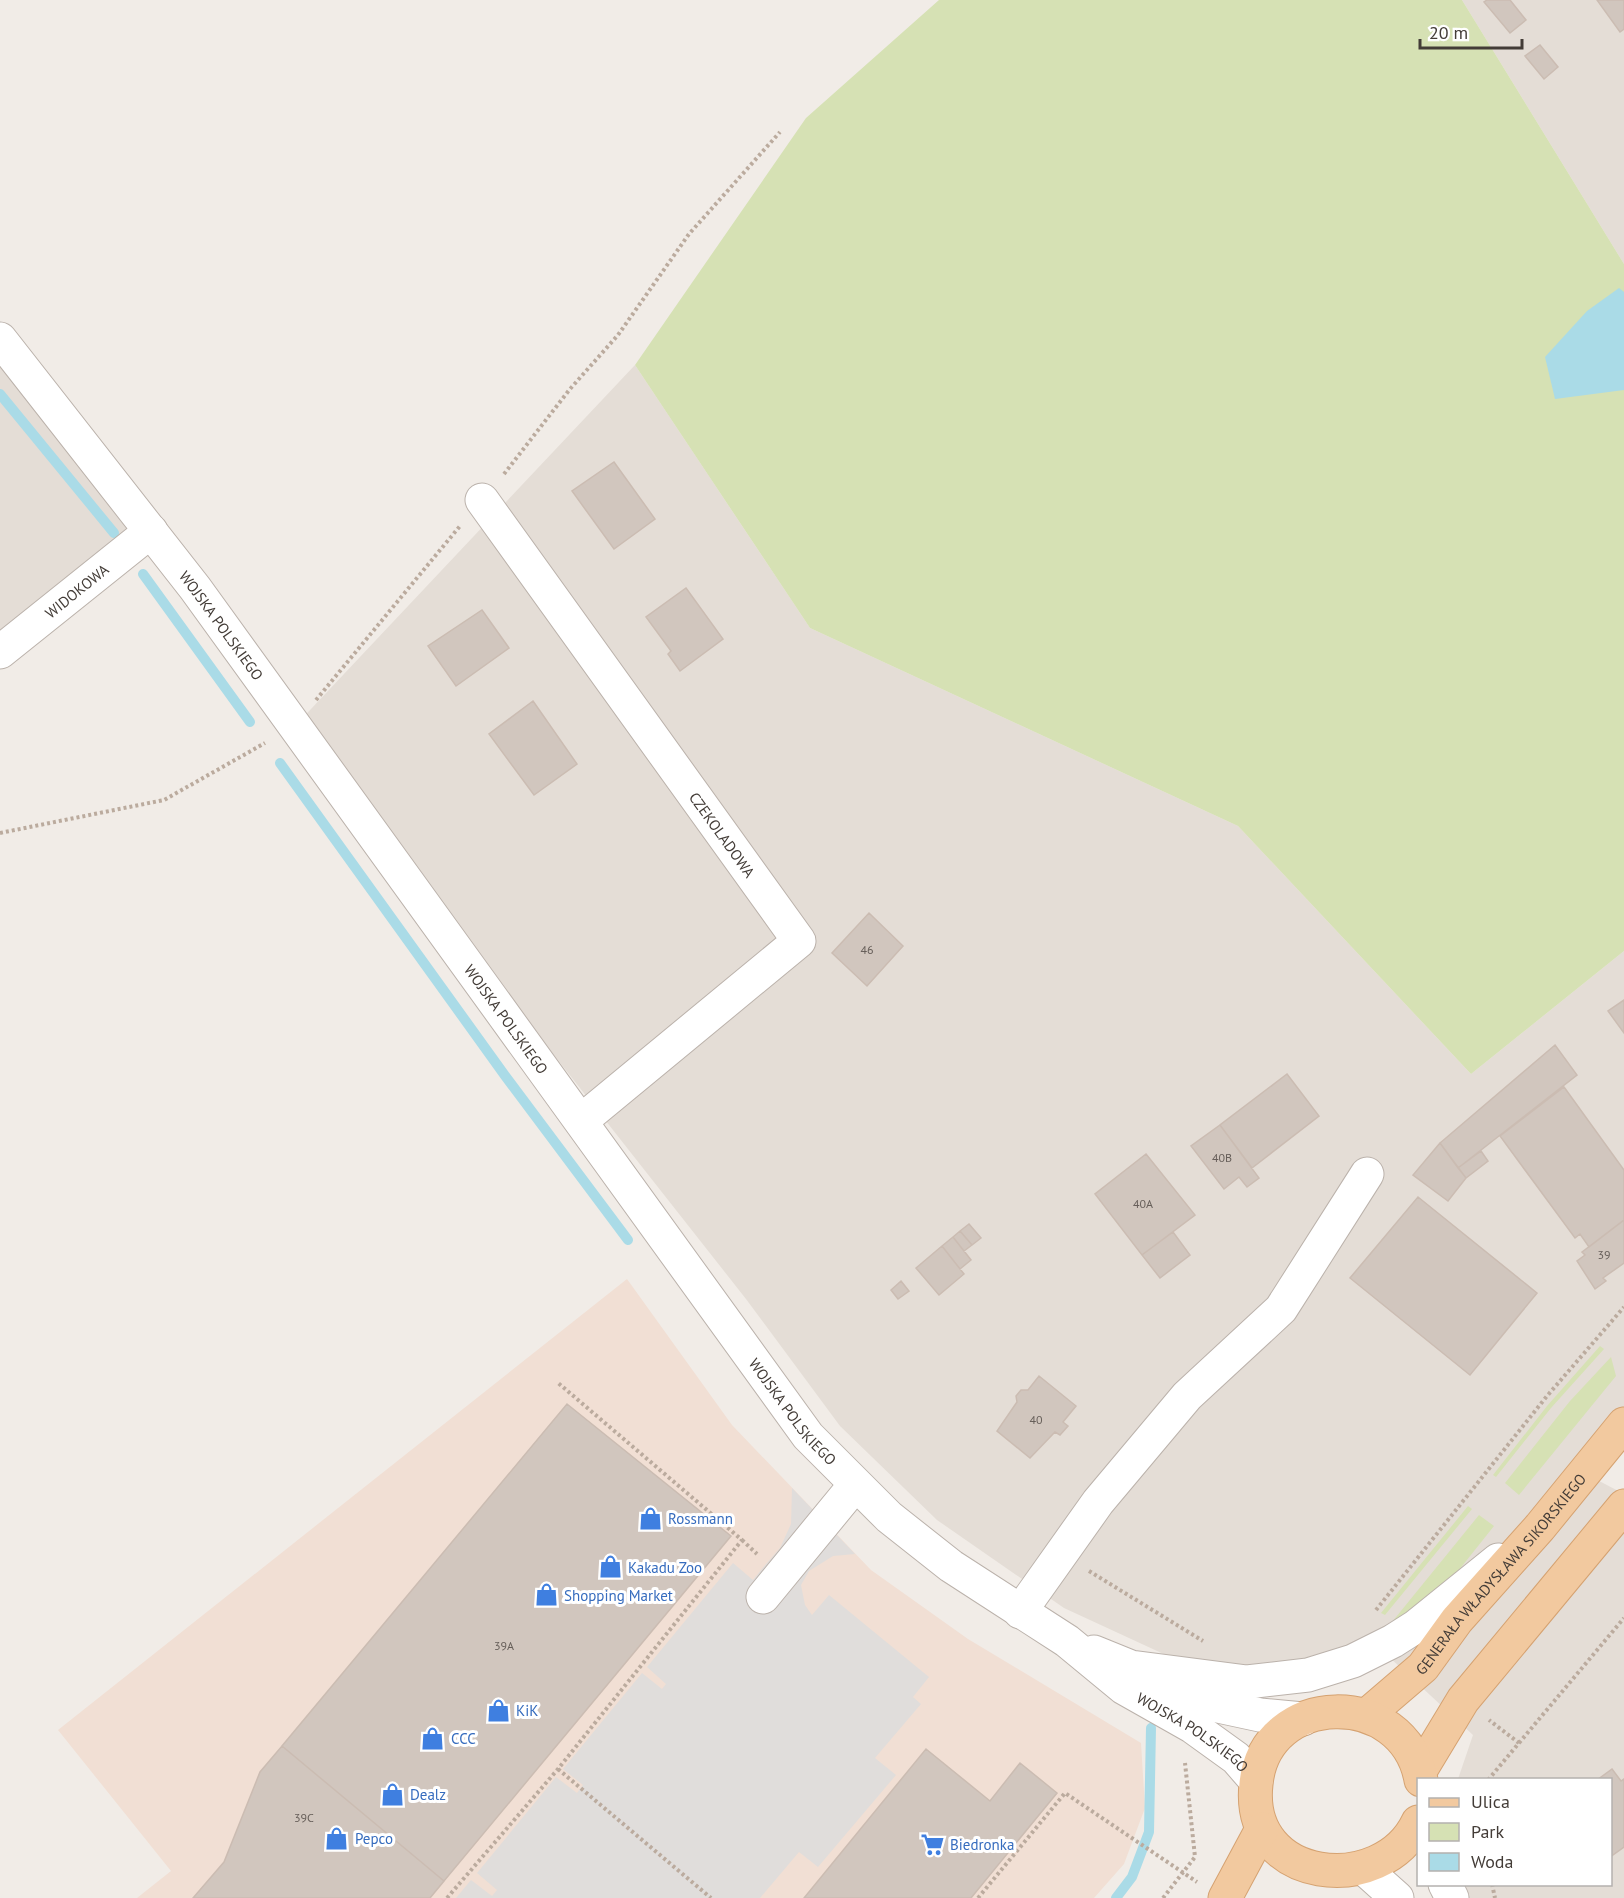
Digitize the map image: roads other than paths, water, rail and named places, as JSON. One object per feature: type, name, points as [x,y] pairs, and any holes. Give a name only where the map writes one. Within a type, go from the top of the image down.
[{"type":"main road","name":"GENERAŁA WŁADYSŁAWA SIKORSKIEGO","points":[[1367,1715],[1423,1667],[1457,1620],[1540,1527],[1624,1424]]},
{"type":"main road","points":[[1421,1775],[1463,1700],[1624,1506]]},
{"type":"main road","points":[[1417,1826],[1396,1857],[1369,1873],[1339,1879],[1314,1888],[1270,1843],[1262,1829],[1255,1797],[1256,1781],[1267,1751],[1277,1738],[1303,1719],[1335,1711],[1367,1715],[1382,1722],[1406,1743],[1421,1775]]},
{"type":"main road","points":[[1213,1891],[1262,1829]]},
{"type":"street","name":"WOJSKA POLSKIEGO","points":[[0,339],[152,531],[808,1436],[889,1517],[951,1566],[1020,1612],[1127,1677],[1236,1758],[1256,1781]]},
{"type":"street","name":"CZEKOLADOWA","points":[[482,500],[799,941],[581,1121]]},
{"type":"street","name":"WIDOKOWA","points":[[0,652],[152,531]]},
{"type":"street","points":[[1020,1612],[1098,1502],[1187,1396],[1281,1309],[1367,1174]]},
{"type":"street","points":[[763,1597],[855,1485]]},
{"type":"street","points":[[1127,1677],[1246,1682],[1308,1675],[1353,1661],[1415,1627],[1540,1527]]},
{"type":"street","name":"WOJSKA POLSKIEGO","points":[[1127,1677],[1209,1704],[1260,1715],[1303,1719]]},
{"type":"street","points":[[1369,1873],[1398,1898]]},
{"type":"water","points":[[1619,288],[1624,292],[1624,390],[1555,399],[1545,357],[1587,311]]},
{"type":"waterway","points":[[0,394],[114,533]]},
{"type":"waterway","points":[[143,574],[250,722]]},
{"type":"waterway","points":[[280,763],[506,1077],[628,1240]]},
{"type":"waterway","points":[[1116,1898],[1132,1877],[1149,1832],[1151,1728]]},
{"type":"place","name":"Rossmann","points":[[650,1518]]},
{"type":"place","name":"Kakadu Zoo","points":[[610,1567]]},
{"type":"place","name":"Shopping Market","points":[[546,1595]]},
{"type":"place","name":"KiK","points":[[498,1710]]},
{"type":"place","name":"CCC","points":[[433,1738]]},
{"type":"place","name":"Dealz","points":[[392,1794]]},
{"type":"place","name":"Pepco","points":[[337,1838]]},
{"type":"place","name":"Biedronka","points":[[932,1844]]}]
